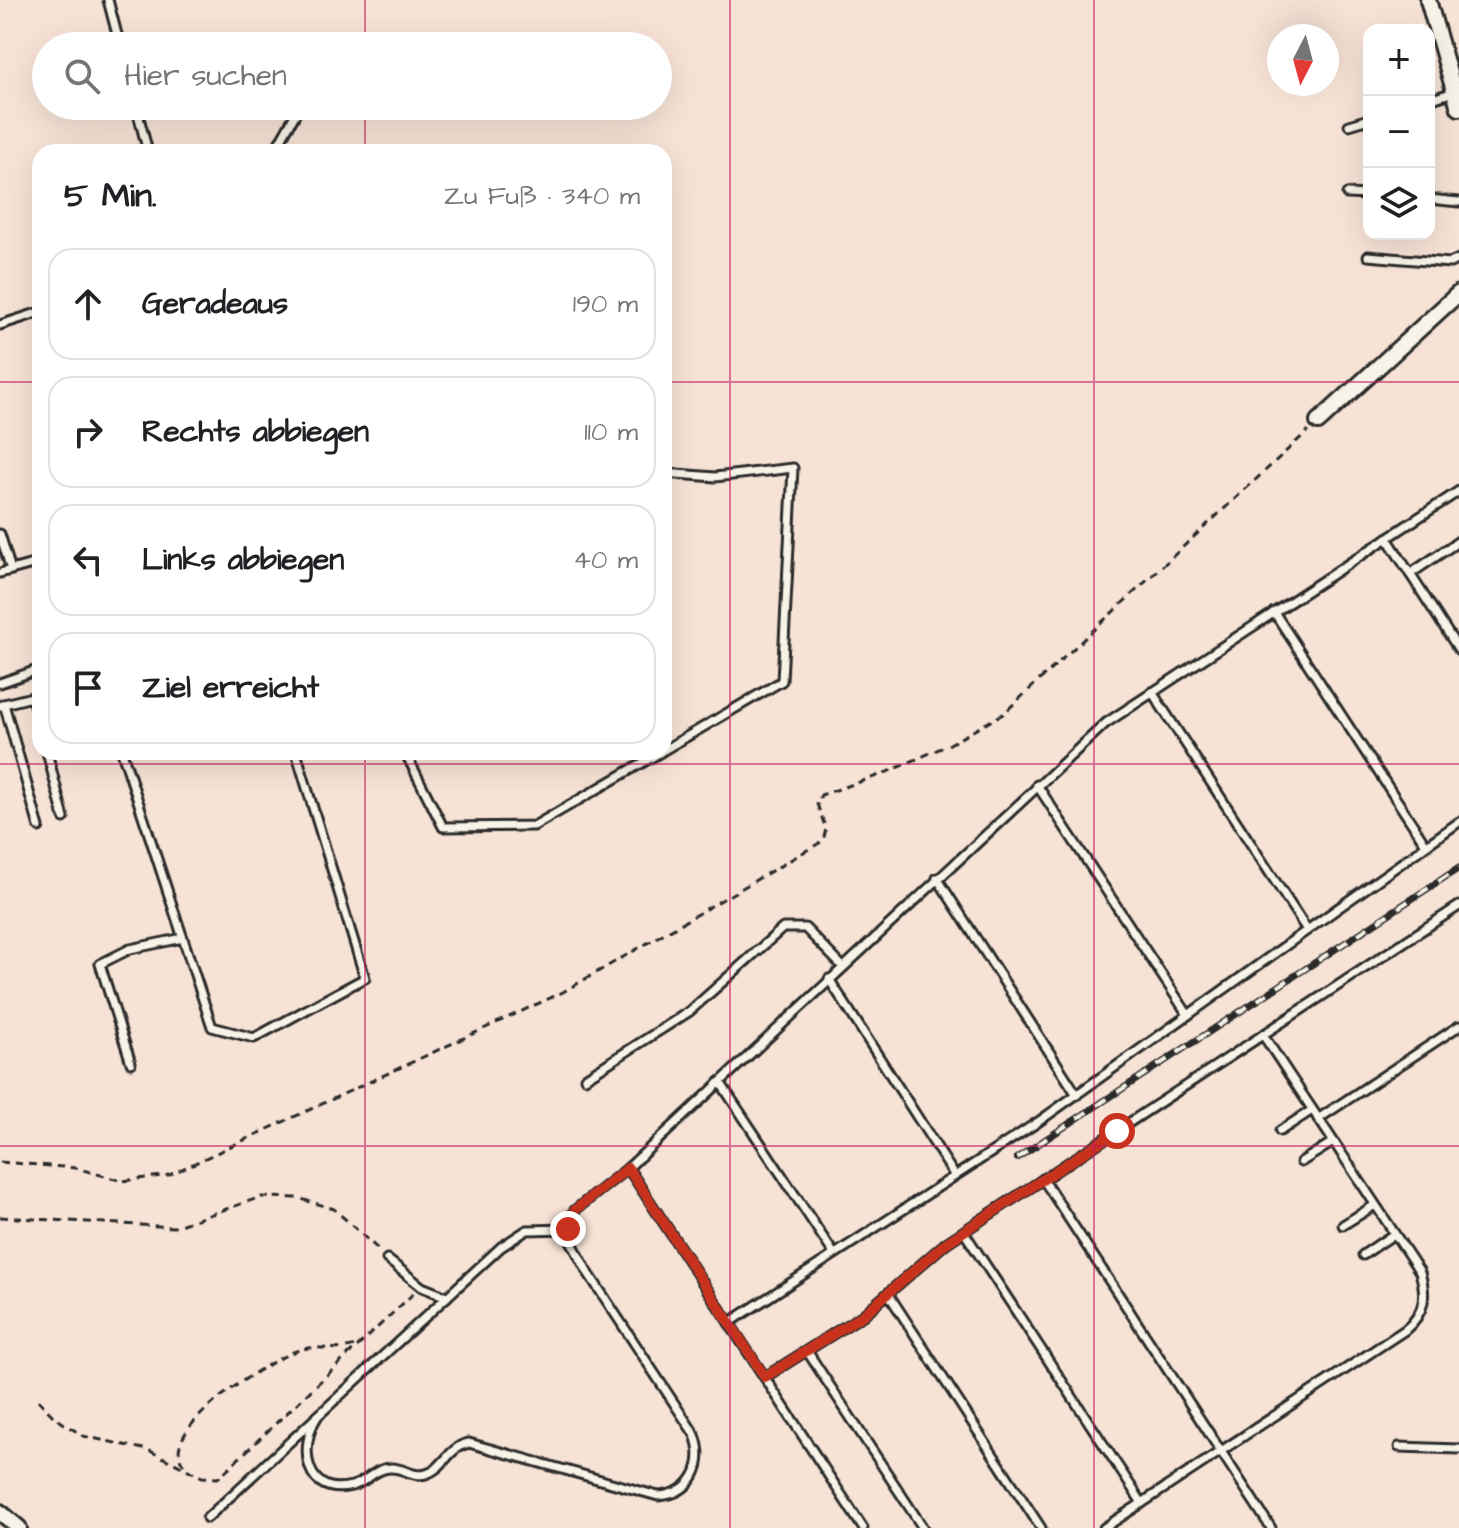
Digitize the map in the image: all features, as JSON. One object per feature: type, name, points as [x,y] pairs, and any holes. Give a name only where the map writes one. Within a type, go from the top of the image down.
[{"type":"street","points":[[1428,0],[1453,63],[1454,92],[1459,108]]},
{"type":"street","points":[[1318,422],[1459,293]]},
{"type":"street","points":[[0,1512],[19,1528]]},
{"type":"lane","points":[[108,0],[116,32]]},
{"type":"lane","points":[[1435,98],[1454,92]]},
{"type":"lane","points":[[140,120],[146,144]]},
{"type":"lane","points":[[279,144],[292,120]]},
{"type":"lane","points":[[1349,125],[1363,121]]},
{"type":"lane","points":[[1347,194],[1363,195]]},
{"type":"lane","points":[[1435,200],[1459,202]]},
{"type":"lane","points":[[1368,256],[1450,263],[1459,259]]},
{"type":"lane","points":[[0,325],[32,315]]},
{"type":"lane","points":[[672,474],[715,477],[793,468],[782,681],[672,745]]},
{"type":"lane","points":[[317,1417],[308,1432],[305,1454],[312,1473],[330,1486],[355,1486],[390,1468],[425,1475],[433,1471],[452,1449],[469,1443],[658,1496],[679,1492],[698,1468],[699,1447],[695,1435],[587,1271],[568,1229],[569,1219],[575,1210],[628,1168],[1106,723],[1459,491]]},
{"type":"lane","points":[[0,534],[11,570]]},
{"type":"lane","points":[[1387,538],[1459,650]]},
{"type":"lane","points":[[1410,574],[1459,541]]},
{"type":"lane","points":[[0,573],[32,564]]},
{"type":"lane","points":[[1274,612],[1426,845]]},
{"type":"lane","points":[[0,683],[32,672]]},
{"type":"lane","points":[[1152,692],[1307,930]]},
{"type":"lane","points":[[32,697],[2,705],[39,827]]},
{"type":"lane","points":[[49,760],[64,818]]},
{"type":"lane","points":[[125,760],[212,1027],[254,1038],[365,978],[298,760]]},
{"type":"lane","points":[[409,760],[443,827],[534,826],[647,760]]},
{"type":"lane","points":[[1037,785],[1188,1015]]},
{"type":"lane","points":[[729,1323],[1077,1095],[1459,822]]},
{"type":"lane","points":[[937,878],[1077,1095]]},
{"type":"lane","points":[[765,1377],[889,1295],[929,1256],[964,1232],[1459,906]]},
{"type":"lane","points":[[585,1078],[690,1011],[783,928],[805,928],[843,967]]},
{"type":"lane","points":[[131,1063],[100,964],[130,949],[183,938]]},
{"type":"lane","points":[[829,979],[955,1176]]},
{"type":"lane","points":[[1318,1119],[1459,1026]]},
{"type":"lane","points":[[1104,1528],[1415,1322],[1422,1311],[1424,1285],[1420,1272],[1263,1035]]},
{"type":"lane","points":[[720,1082],[834,1254]]},
{"type":"lane","points":[[1280,1131],[1312,1110]]},
{"type":"lane","points":[[1301,1162],[1333,1142]]},
{"type":"lane","points":[[628,1168],[863,1528]]},
{"type":"lane","points":[[1043,1179],[1271,1528]]},
{"type":"lane","points":[[1343,1225],[1375,1205]]},
{"type":"lane","points":[[207,1518],[514,1236],[542,1227],[568,1229]]},
{"type":"lane","points":[[964,1232],[1142,1503]]},
{"type":"lane","points":[[1363,1255],[1394,1234]]},
{"type":"lane","points":[[387,1259],[420,1286],[447,1297]]},
{"type":"lane","points":[[889,1295],[1041,1528]]},
{"type":"lane","points":[[807,1351],[923,1528]]},
{"type":"lane","points":[[1399,1447],[1459,1449]]},
{"type":"lane","points":[[1118,1519],[1124,1528]]},
{"type":"path","points":[[0,1162],[76,1168],[122,1181],[169,1175],[563,992],[823,841],[826,829],[817,804],[821,795],[883,774],[948,745],[1003,714],[1318,422]]},
{"type":"path","points":[[0,1217],[174,1227],[261,1197],[298,1198],[322,1204],[347,1218],[387,1259]]},
{"type":"path","points":[[38,1400],[71,1431],[148,1450],[209,1479],[227,1471],[420,1286]]},
{"type":"path","points":[[190,1470],[181,1462],[178,1445],[196,1420],[236,1386],[297,1350],[350,1349],[370,1337]]},
{"type":"railway","points":[[1017,1158],[1459,868]]},
{"type":"route","points":[[568,1229],[569,1219],[575,1210],[628,1168],[765,1377],[863,1315],[946,1243],[1117,1131]]}]
